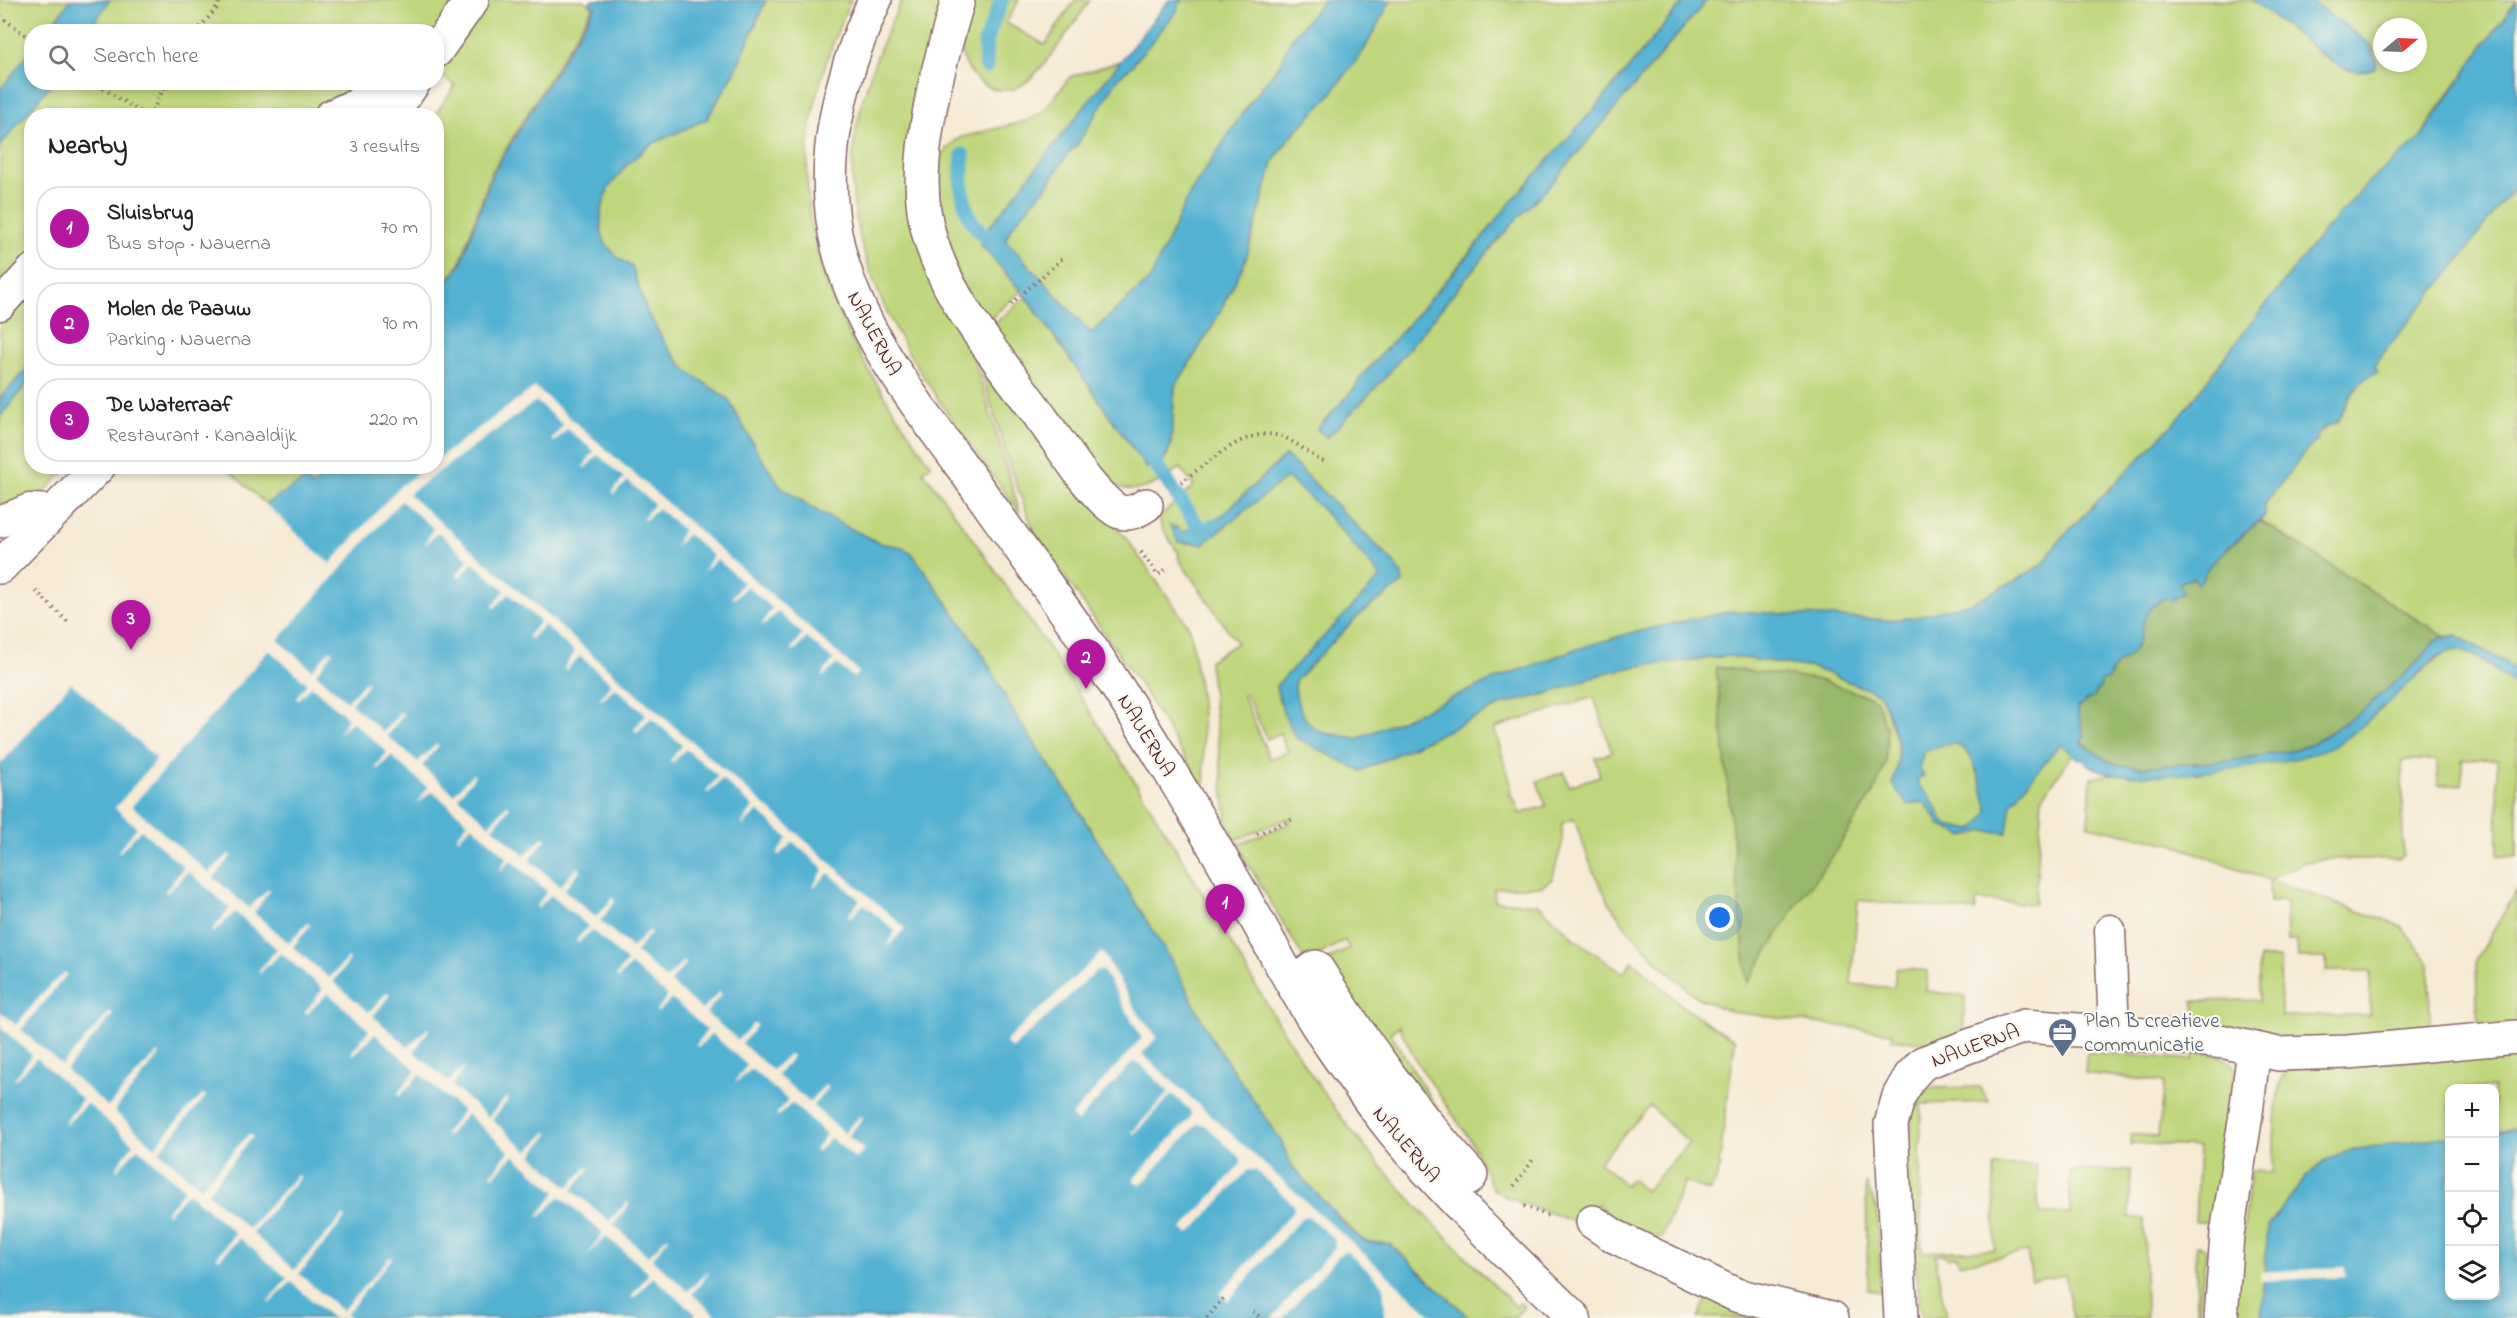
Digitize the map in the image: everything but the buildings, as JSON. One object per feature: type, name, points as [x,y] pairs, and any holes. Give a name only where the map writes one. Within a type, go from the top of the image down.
[{"type":"street","points":[[444,40],[472,0]]},
{"type":"street","name":"NAUERNA","points":[[875,0],[839,100],[830,154],[831,210],[837,243],[845,273],[865,318],[898,377],[1061,604],[1141,723],[1295,988],[1327,1040],[1361,1088],[1393,1131],[1446,1190],[1574,1318]]},
{"type":"street","points":[[958,0],[934,92],[922,165],[924,211],[932,247],[949,284],[966,313],[1085,478],[1114,509],[1125,513],[1136,512],[1146,506]]},
{"type":"street","points":[[396,108],[409,90]]},
{"type":"street","points":[[0,567],[92,474]]},
{"type":"street","name":"NAUERNA","points":[[1316,967],[1382,1068],[1438,1140],[1472,1176],[1468,1179],[1411,1117],[1391,1091],[1348,1030],[1311,970],[1316,967]]},
{"type":"street","name":"NAUERNA","points":[[1902,1318],[1891,1124],[1899,1096],[1910,1077],[1923,1063],[2024,1026],[2225,1042],[2278,1054],[2348,1052],[2517,1037]]},
{"type":"street","points":[[2221,1318],[2227,1234],[2246,1121],[2254,1049]]},
{"type":"street","points":[[1593,1222],[1614,1236],[1736,1295],[1832,1318]]},
{"type":"lane","points":[[346,108],[376,94],[391,90]]},
{"type":"lane","points":[[0,305],[24,279]]},
{"type":"lane","points":[[0,522],[29,509],[58,510]]},
{"type":"lane","points":[[2110,930],[2114,1032]]},
{"type":"path","points":[[202,24],[217,8],[220,0]]},
{"type":"path","points":[[0,16],[24,35]]},
{"type":"path","points":[[106,90],[136,108]]},
{"type":"path","points":[[153,108],[163,90]]},
{"type":"path","points":[[1023,294],[1062,259]]},
{"type":"path","points":[[1146,506],[1239,440],[1253,434],[1269,433],[1284,437],[1323,462]]},
{"type":"path","points":[[1247,838],[1293,819]]},
{"type":"path","points":[[1530,1163],[1534,1157]]},
{"type":"path","points":[[1207,1318],[1225,1296]]},
{"type":"path","points":[[1253,1311],[1261,1318]]},
{"type":"green space","points":[[0,0],[457,0],[440,24],[24,24],[24,90],[393,90],[380,108],[24,108],[24,474],[62,474],[0,537]]},
{"type":"green space","points":[[487,0],[583,0],[593,7],[491,173],[460,263],[444,287],[444,108],[440,108],[455,86],[444,77],[444,62]]},
{"type":"green space","points":[[766,0],[851,0],[824,69],[810,131],[807,189],[815,244],[833,298],[858,352],[891,407],[931,465],[923,471],[989,562],[1084,702],[1173,844],[1274,1017],[1341,1117],[1403,1191],[1448,1238],[1516,1307],[1520,1303],[1524,1307],[1514,1318],[1470,1318],[1390,1244],[1361,1239],[1309,1187],[1292,1166],[1280,1139],[1211,1038],[1176,968],[1071,798],[1014,713],[984,656],[912,553],[902,547],[879,543],[820,513],[782,488],[760,456],[728,399],[686,370],[668,348],[647,312],[632,267],[618,258],[605,244],[601,230],[601,211],[607,189],[625,167],[648,146],[707,119],[735,72]]},
{"type":"green space","points":[[902,0],[945,0],[917,129],[972,353],[1020,513],[960,431],[902,342],[879,295],[862,247],[853,197],[854,146],[857,127],[872,71]]},
{"type":"green space","points":[[970,0],[1019,0],[1006,23],[1045,45],[1075,0],[1090,0],[1032,77],[1015,89],[1004,90],[984,85],[969,70],[964,60],[961,37]]},
{"type":"green space","points":[[1183,0],[1324,0],[1290,41],[1280,64],[1248,105],[1190,193],[1150,279],[1091,333],[1005,240],[1016,221],[1047,186],[1067,155],[1077,145],[1119,76],[1130,68],[1177,11],[1178,5]]},
{"type":"green space","points":[[1391,0],[1685,0],[1600,102],[1360,378],[1355,388],[1317,429],[1327,438],[1384,379],[1471,272],[1513,223],[1554,181],[1707,0],[2252,0],[2297,35],[2373,51],[2373,72],[2427,72],[2427,18],[2373,18],[2373,48],[2310,0],[2517,0],[2431,119],[2419,140],[2369,182],[2227,354],[2182,415],[2059,540],[2043,564],[1972,603],[1916,617],[1888,620],[1731,611],[1631,633],[1574,650],[1498,678],[1357,739],[1321,732],[1313,727],[1299,706],[1295,681],[1360,614],[1403,583],[1394,563],[1286,455],[1221,516],[1182,532],[1175,526],[1178,542],[1203,544],[1287,477],[1322,509],[1382,577],[1276,686],[1279,701],[1361,771],[1504,704],[1547,694],[1608,672],[1645,665],[1729,656],[1814,668],[1880,694],[1898,742],[1955,744],[1970,755],[1976,772],[2060,744],[2073,754],[2042,798],[2035,904],[1977,900],[1975,911],[1858,900],[1851,984],[1894,988],[1896,968],[1928,971],[1926,991],[1965,996],[1963,1032],[1932,1043],[1892,1039],[1893,1033],[1731,1012],[1698,998],[1661,965],[1624,925],[1593,871],[1574,819],[1562,823],[1562,844],[1552,879],[1542,886],[1494,888],[1495,901],[1538,904],[1576,940],[1623,973],[1632,961],[1689,1011],[1735,1040],[1719,1165],[1721,1166],[1710,1192],[1685,1181],[1662,1237],[1650,1242],[1609,1215],[1598,1204],[1584,1225],[1508,1198],[1493,1189],[1471,1141],[1417,1062],[1399,1026],[1390,1033],[1440,1114],[1316,967],[1349,948],[1345,940],[1306,962],[1237,845],[1290,823],[1289,818],[1235,840],[1227,822],[1209,661],[1237,643],[1178,558],[1179,554],[1162,528],[1159,517],[1194,486],[1180,468],[1145,488],[1127,489],[1106,482],[960,283],[931,186],[940,155],[959,138],[1026,121],[1043,112],[1070,77],[1121,61],[980,244],[1021,291],[991,318],[995,323],[1026,297],[1147,468],[1167,456],[1171,445],[1175,387],[1212,327],[1245,262],[1273,162],[1291,136],[1326,100],[1364,50]],"holes":[[[1246,694],[1267,739],[1280,733],[1288,752],[1270,759],[1243,696]],[[1594,697],[1612,753],[1595,758],[1600,776],[1569,786],[1564,772],[1537,781],[1546,806],[1520,814],[1513,796],[1510,796],[1511,784],[1494,728]],[[1650,1106],[1689,1143],[1645,1191],[1631,1179],[1625,1185],[1599,1162]]]},
{"type":"green space","points":[[2517,185],[2517,669],[2456,635],[2445,637],[2260,521],[2265,515],[2264,506],[2305,452],[2317,440],[2316,436],[2326,427],[2338,422],[2347,401],[2401,329],[2460,259]]},
{"type":"green space","points":[[978,360],[1125,537],[1190,628],[1201,701],[1205,783],[1201,784],[1141,686],[1035,534],[1011,470]]},
{"type":"green space","points":[[233,474],[329,474],[311,487],[307,479],[266,504]]},
{"type":"green space","points":[[2260,521],[2445,637],[2436,640],[2418,662],[2357,715],[2313,743],[2290,751],[2230,761],[2141,767],[2119,765],[2106,760],[2080,741],[2077,707],[2093,698],[2101,681],[2111,675],[2115,667],[2133,652],[2149,608],[2163,599],[2183,592],[2179,583],[2194,577],[2201,581],[2210,564]]},
{"type":"green space","points":[[2461,650],[2473,655],[2517,687],[2517,857],[2498,855],[2497,759],[2462,760],[2462,785],[2438,785],[2437,760],[2402,760],[2403,855],[2399,859],[2322,859],[2302,863],[2270,880],[2401,926],[2429,963],[2430,1025],[2425,1031],[2331,1042],[2275,1039],[2198,1018],[2193,1001],[2259,1000],[2259,958],[2280,958],[2281,1016],[2370,1015],[2370,971],[2326,971],[2326,958],[2298,958],[2297,941],[2287,941],[2286,901],[2270,902],[2269,880],[2172,844],[2088,826],[2091,778],[2111,774],[2223,770],[2271,763],[2373,715],[2439,657],[2451,651]]},
{"type":"green space","points":[[1716,667],[1816,679],[1876,699],[1887,730],[1886,763],[1874,791],[1830,860],[1798,902],[1747,984]]},
{"type":"green space","points":[[2517,890],[2517,1027],[2478,1029],[2476,961]]},
{"type":"green space","points":[[2087,1052],[2193,1060],[2194,1052],[2224,1058],[2233,1065],[2236,1070],[2218,1223],[2195,1222],[2199,1147],[2133,1143],[2131,1145],[2131,1134],[2158,1137],[2164,1082],[2085,1073]]},
{"type":"green space","points":[[2517,1053],[2517,1129],[2499,1131],[2499,1084],[2445,1084],[2445,1137],[2352,1150],[2328,1158],[2306,1177],[2268,1226],[2261,1318],[2232,1318],[2251,1171],[2273,1172],[2274,1136],[2281,1080],[2286,1072],[2293,1068]]},
{"type":"green space","points":[[1980,1087],[1989,1102],[1921,1104],[1922,1252],[1995,1250],[1994,1166],[2036,1165],[2039,1214],[2070,1214],[2070,1170],[2131,1170],[2129,1218],[2144,1219],[2146,1318],[2073,1318],[2065,1275],[2032,1281],[2027,1252],[1959,1264],[1957,1256],[1947,1258],[1946,1255],[1935,1255],[1946,1318],[1921,1318],[1909,1198],[1912,1114],[1926,1088]]},
{"type":"green space","points":[[1866,1183],[1877,1210],[1881,1292],[1868,1290]]},
{"type":"green space","points":[[2196,1245],[2200,1245],[2206,1250],[2197,1318]]},
{"type":"green space","points":[[1708,1297],[1771,1318],[1698,1318]]},
{"type":"water","points":[[70,0],[110,0],[93,24],[52,24]]},
{"type":"water","points":[[591,0],[766,0],[735,72],[707,119],[648,146],[625,167],[608,189],[601,211],[601,230],[605,243],[618,258],[632,267],[647,312],[668,348],[686,370],[728,399],[760,456],[782,488],[820,513],[879,543],[902,547],[912,553],[984,656],[1014,713],[1071,798],[1176,968],[1211,1038],[1280,1139],[1292,1166],[1348,1228],[1366,1242],[1390,1244],[1470,1318],[0,1318],[0,754],[43,705],[265,504],[307,479],[311,486],[329,474],[444,474],[444,286],[451,274],[454,276],[461,263],[493,173],[595,7],[589,3]]},
{"type":"water","points":[[1169,0],[1183,0],[1178,5],[1177,11],[1130,68],[1119,77],[1077,145],[1067,155],[1047,186],[1016,221],[1005,239],[1091,333],[1150,279],[1190,193],[1248,105],[1280,64],[1290,41],[1324,0],[1391,0],[1364,50],[1326,100],[1291,136],[1273,162],[1245,262],[1212,327],[1175,387],[1171,445],[1163,462],[1146,468],[1026,296],[980,244],[990,226]]},
{"type":"water","points":[[1685,0],[1707,0],[1554,181],[1513,223],[1471,272],[1384,379],[1327,438],[1317,429],[1464,261],[1515,197],[1596,107]]},
{"type":"water","points":[[2252,0],[2310,0],[2370,44],[2373,51],[2373,69],[2364,71],[2343,67]]},
{"type":"water","points":[[2517,1],[2517,185],[2374,366],[2377,373],[2369,376],[2357,386],[2338,422],[2326,427],[2316,436],[2318,440],[2305,452],[2264,505],[2265,515],[2211,564],[2201,581],[2197,584],[2194,577],[2179,583],[2184,592],[2170,601],[2166,598],[2149,610],[2139,642],[2132,652],[2114,667],[2107,680],[2101,681],[2101,687],[2093,698],[2085,700],[2086,703],[2077,707],[2084,737],[2080,742],[2106,760],[2119,765],[2141,767],[2230,761],[2290,751],[2313,743],[2357,715],[2418,662],[2436,640],[2456,635],[2517,669],[2517,687],[2476,657],[2458,650],[2450,651],[2430,663],[2372,718],[2342,742],[2324,751],[2297,758],[2230,770],[2133,776],[2112,774],[2087,764],[2084,759],[2079,759],[2060,744],[2011,804],[2007,833],[1984,831],[1964,836],[1941,826],[1926,804],[1920,802],[1908,805],[1892,784],[1896,772],[1898,749],[1880,694],[1814,668],[1729,656],[1645,665],[1608,672],[1547,694],[1504,704],[1361,771],[1296,738],[1283,712],[1276,686],[1381,577],[1322,509],[1287,477],[1203,544],[1178,542],[1170,525],[1183,532],[1221,516],[1286,455],[1394,563],[1402,575],[1403,583],[1360,614],[1295,681],[1299,706],[1313,727],[1321,732],[1357,739],[1498,678],[1574,650],[1631,633],[1731,611],[1888,620],[1916,617],[1971,603],[2043,564],[2059,541],[2182,415],[2323,232],[2369,182],[2419,140]],"holes":[[[1955,744],[1963,748],[1978,772],[1988,810],[1978,825],[1970,829],[1946,825],[1929,795],[1919,787],[1917,780],[1924,776],[1919,768],[1924,752],[1943,745]]]},
{"type":"water","points":[[24,59],[24,90],[46,90],[31,108],[24,108],[24,117],[0,146],[0,90]]},
{"type":"water","points":[[24,372],[24,388],[0,417],[0,398]]},
{"type":"water","points":[[2517,1129],[2517,1318],[2261,1318],[2268,1226],[2306,1177],[2328,1158],[2351,1150],[2445,1137],[2445,1300],[2499,1300],[2499,1131]]},
{"type":"pier","points":[[535,387],[859,672],[854,678],[837,664],[823,677],[822,675],[833,660],[807,638],[794,651],[791,649],[803,634],[778,612],[764,625],[762,624],[772,608],[747,586],[734,599],[732,597],[743,582],[717,559],[703,572],[713,556],[688,534],[674,547],[683,530],[658,508],[645,520],[642,519],[654,504],[628,481],[614,494],[612,492],[624,478],[598,455],[585,468],[583,467],[594,451],[567,429],[554,442],[552,440],[563,425],[536,401],[444,468],[444,454]]},
{"type":"pier","points":[[416,474],[436,474],[408,494],[905,928],[886,948],[895,931],[864,904],[850,918],[848,916],[860,900],[829,873],[813,886],[824,869],[793,842],[779,855],[777,854],[788,838],[758,811],[743,825],[742,823],[753,807],[722,779],[708,793],[706,792],[718,776],[686,749],[672,763],[670,761],[682,745],[651,718],[637,732],[634,730],[646,714],[615,687],[602,700],[600,699],[611,683],[580,656],[566,670],[564,668],[575,652],[544,625],[530,639],[528,637],[540,621],[509,594],[494,608],[493,606],[505,590],[473,563],[460,577],[457,575],[469,559],[438,532],[424,546],[433,528],[401,501],[278,640],[312,670],[330,650],[333,652],[316,674],[347,701],[366,681],[368,683],[351,704],[383,732],[401,712],[404,714],[387,736],[418,762],[436,744],[439,745],[422,766],[454,794],[472,774],[475,776],[458,797],[489,825],[507,805],[510,807],[493,828],[525,856],[543,837],[546,839],[529,860],[560,886],[578,867],[580,870],[564,890],[596,917],[613,898],[615,901],[600,921],[632,948],[649,930],[651,932],[636,952],[666,979],[684,961],[686,963],[670,982],[702,1010],[719,992],[722,994],[706,1013],[738,1040],[754,1023],[757,1025],[742,1044],[772,1070],[789,1054],[793,1056],[777,1075],[809,1102],[825,1085],[828,1087],[813,1106],[844,1133],[860,1116],[863,1118],[848,1136],[864,1150],[856,1159],[831,1138],[818,1151],[815,1150],[826,1134],[792,1103],[778,1116],[776,1115],[788,1100],[751,1069],[737,1082],[736,1080],[747,1065],[712,1034],[698,1047],[696,1045],[707,1030],[672,999],[658,1012],[656,1011],[668,996],[631,965],[618,978],[616,976],[627,961],[592,930],[578,943],[576,941],[588,926],[551,895],[538,908],[536,907],[547,891],[511,860],[498,873],[507,857],[472,825],[458,839],[457,837],[468,822],[432,791],[417,804],[427,787],[391,756],[378,769],[376,767],[387,752],[352,721],[338,734],[348,718],[311,686],[298,700],[296,698],[307,683],[269,650],[132,806],[209,873],[229,854],[231,856],[214,878],[249,908],[268,889],[270,890],[254,913],[289,943],[308,923],[310,925],[293,947],[329,978],[348,958],[350,960],[333,982],[369,1012],[387,992],[390,995],[373,1016],[408,1047],[428,1028],[429,1030],[414,1052],[449,1082],[468,1063],[452,1086],[488,1117],[507,1097],[509,1099],[492,1120],[528,1151],[547,1132],[549,1134],[532,1155],[568,1187],[587,1167],[590,1169],[572,1190],[609,1221],[627,1202],[629,1204],[613,1225],[648,1256],[667,1237],[669,1238],[652,1259],[688,1291],[707,1272],[709,1273],[692,1294],[719,1318],[693,1318],[696,1314],[653,1277],[634,1298],[631,1297],[649,1273],[606,1236],[586,1257],[603,1233],[560,1196],[540,1217],[538,1216],[556,1192],[513,1155],[494,1176],[491,1175],[509,1151],[467,1114],[447,1136],[444,1134],[463,1111],[420,1074],[400,1096],[398,1093],[416,1070],[375,1034],[353,1055],[351,1053],[369,1030],[328,993],[307,1014],[305,1012],[323,989],[281,953],[260,973],[258,972],[277,949],[235,912],[213,933],[212,931],[230,908],[188,871],[167,893],[165,891],[184,867],[141,830],[120,852],[118,851],[137,827],[115,808],[157,759],[71,683],[0,765],[0,749],[196,537],[263,502],[330,564],[400,486]]},
{"type":"pier","points":[[1102,952],[1140,1016],[1157,1037],[1142,1054],[1435,1318],[1381,1318],[1385,1314],[1383,1284],[1347,1252],[1341,1253],[1283,1318],[1272,1318],[1335,1247],[1334,1239],[1308,1216],[1301,1218],[1228,1301],[1220,1294],[1294,1210],[1293,1204],[1255,1170],[1248,1170],[1189,1234],[1182,1229],[1241,1164],[1241,1158],[1204,1124],[1197,1124],[1140,1186],[1133,1180],[1191,1117],[1190,1110],[1172,1094],[1134,1134],[1132,1132],[1169,1092],[1139,1063],[1133,1062],[1077,1122],[1071,1116],[1142,1038],[1103,970],[1097,970],[1012,1049],[1005,1042]]},
{"type":"pier","points":[[65,972],[67,974],[21,1030],[62,1065],[110,1012],[113,1014],[66,1070],[108,1107],[158,1053],[160,1055],[114,1111],[155,1147],[204,1094],[206,1096],[159,1151],[201,1188],[249,1134],[253,1137],[207,1192],[248,1229],[297,1175],[300,1177],[252,1233],[294,1270],[343,1216],[346,1217],[299,1274],[342,1311],[390,1257],[392,1258],[346,1314],[349,1318],[332,1318],[291,1282],[270,1303],[268,1302],[287,1278],[240,1238],[219,1259],[217,1257],[235,1233],[188,1192],[168,1214],[166,1212],[185,1189],[138,1148],[117,1170],[116,1168],[133,1144],[87,1103],[66,1125],[65,1123],[82,1099],[37,1058],[14,1079],[32,1055],[0,1027],[0,1011],[16,1025],[49,986]]},
{"type":"pier","points":[[2345,1267],[2346,1277],[2260,1281],[2261,1272]]},
{"type":"waterway","points":[[986,67],[985,42],[1002,0]]},
{"type":"waterway","points":[[963,155],[962,180],[965,205],[976,227],[996,241]]},
{"type":"waterway","points":[[1147,446],[1156,465],[1202,532],[1212,526]]},
{"type":"place","name":"De Waterraaf","points":[[131,650]]},
{"type":"place","name":"Molen de Paauw","points":[[1086,689]]},
{"type":"place","name":"Sluisbrug","points":[[1225,934]]},
{"type":"place","name":"Plan B creatieve communicatie","points":[[2063,1058]]}]
